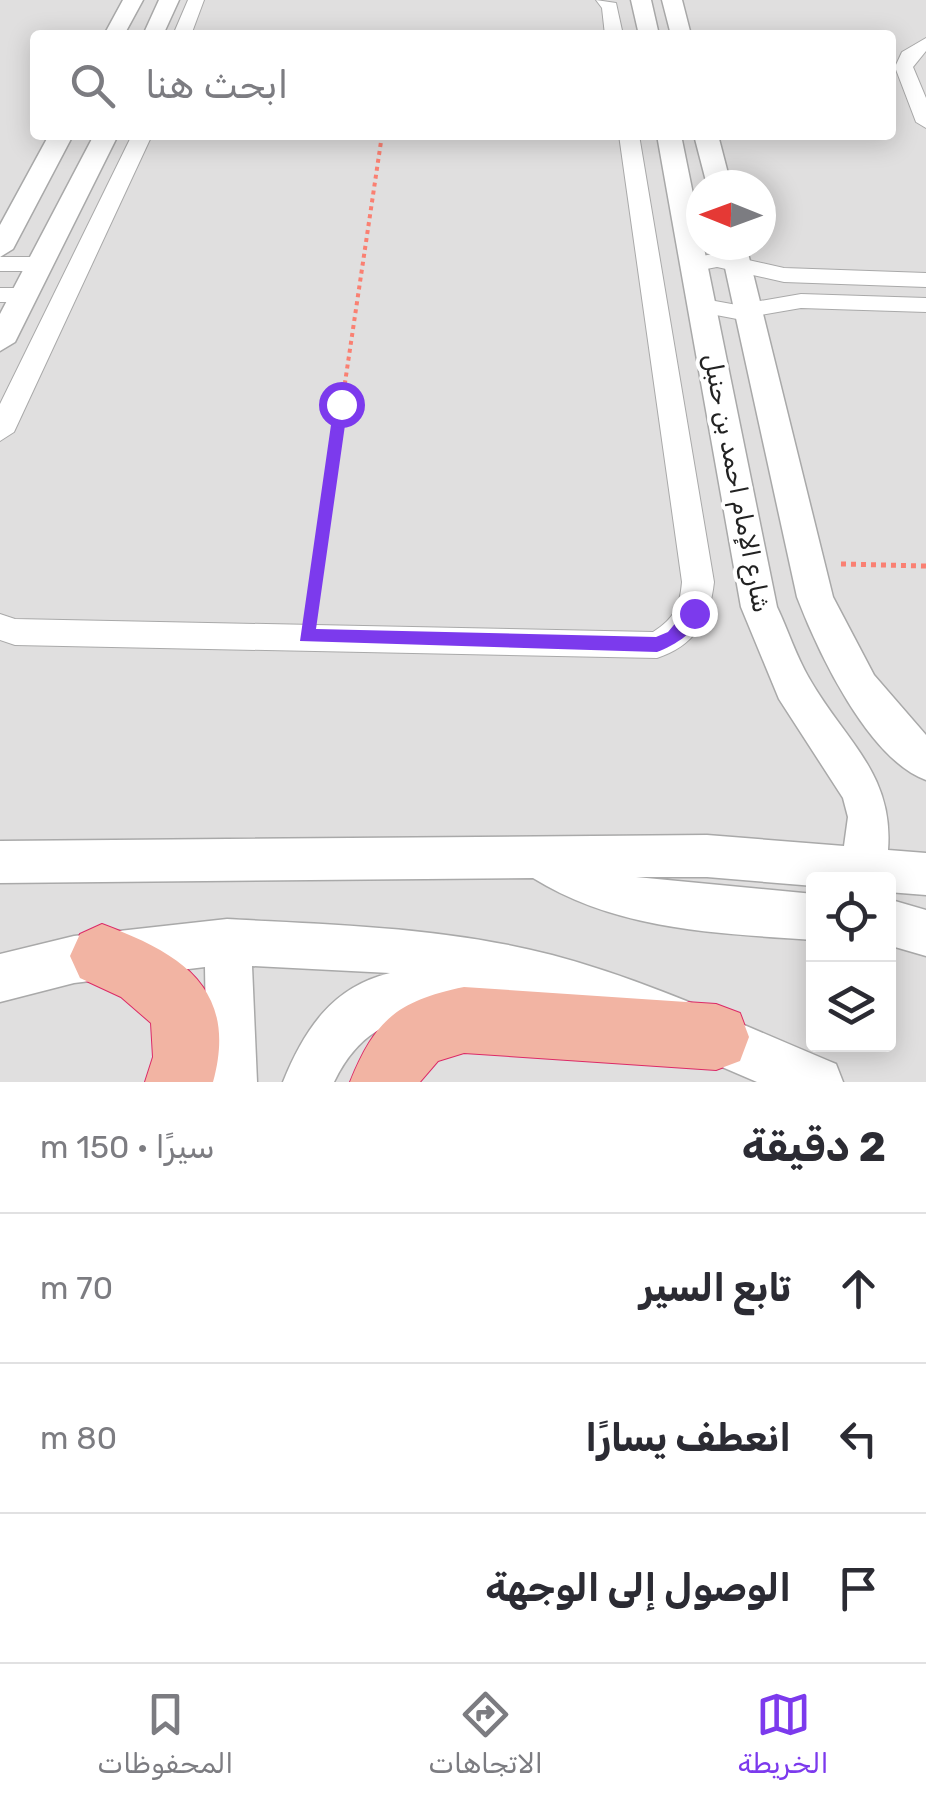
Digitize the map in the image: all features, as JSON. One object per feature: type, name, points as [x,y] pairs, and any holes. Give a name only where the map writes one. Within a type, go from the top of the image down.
[{"type":"highway","points":[[102,956],[162,982],[179,1006],[187,1036],[179,1082]]},
{"type":"highway","points":[[384,1082],[393,1059],[426,1028],[464,1020],[716,1038]]},
{"type":"street","points":[[117,30],[133,0]]},
{"type":"street","points":[[155,30],[169,0]]},
{"type":"street","points":[[184,30],[196,0]]},
{"type":"street","points":[[604,0],[610,7],[613,30]]},
{"type":"street","points":[[641,0],[647,30]]},
{"type":"street","points":[[672,0],[680,30]]},
{"type":"street","points":[[926,43],[908,56],[904,66],[926,122]]},
{"type":"street","points":[[0,250],[58,140]]},
{"type":"street","points":[[0,342],[12,295],[41,264],[103,140]]},
{"type":"street","points":[[0,432],[140,140]]},
{"type":"street","points":[[0,627],[15,632],[657,645],[686,626],[694,613],[698,582],[630,140]]},
{"type":"street","name":"شارع الإمام احمد بن حنبل","points":[[670,140],[759,607],[782,667],[862,792],[869,817],[864,866]]},
{"type":"street","points":[[707,140],[714,170]]},
{"type":"street","points":[[696,264],[717,260]]},
{"type":"street","name":"شارع الإمام احمد بن حنبل","points":[[737,260],[808,563],[831,641],[870,702],[926,762]]},
{"type":"street","points":[[746,260],[784,275],[926,280]]},
{"type":"street","points":[[0,264],[41,264]]},
{"type":"street","points":[[704,306],[748,310],[801,302],[926,304]]},
{"type":"street","points":[[815,719],[828,725],[853,724],[862,719],[870,702]]},
{"type":"street","points":[[0,862],[706,856],[926,874]]},
{"type":"street","points":[[539,858],[564,876],[624,900],[806,915]]},
{"type":"street","points":[[896,924],[926,932]]},
{"type":"street","points":[[227,942],[234,1029],[232,1082]]},
{"type":"street","points":[[0,978],[102,956],[227,942],[380,946],[454,958],[619,999],[818,1082]]},
{"type":"street","points":[[308,1082],[327,1041],[354,1013],[390,993],[438,990],[486,996],[716,1038]]},
{"type":"path","points":[[306,636],[381,140]]},
{"type":"path","points":[[808,563],[926,566]]},
{"type":"shaded area","points":[[0,0],[926,0],[926,1082],[0,1082]]},
{"type":"route","points":[[341,404],[306,636],[657,645],[674,637],[694,613]]}]
